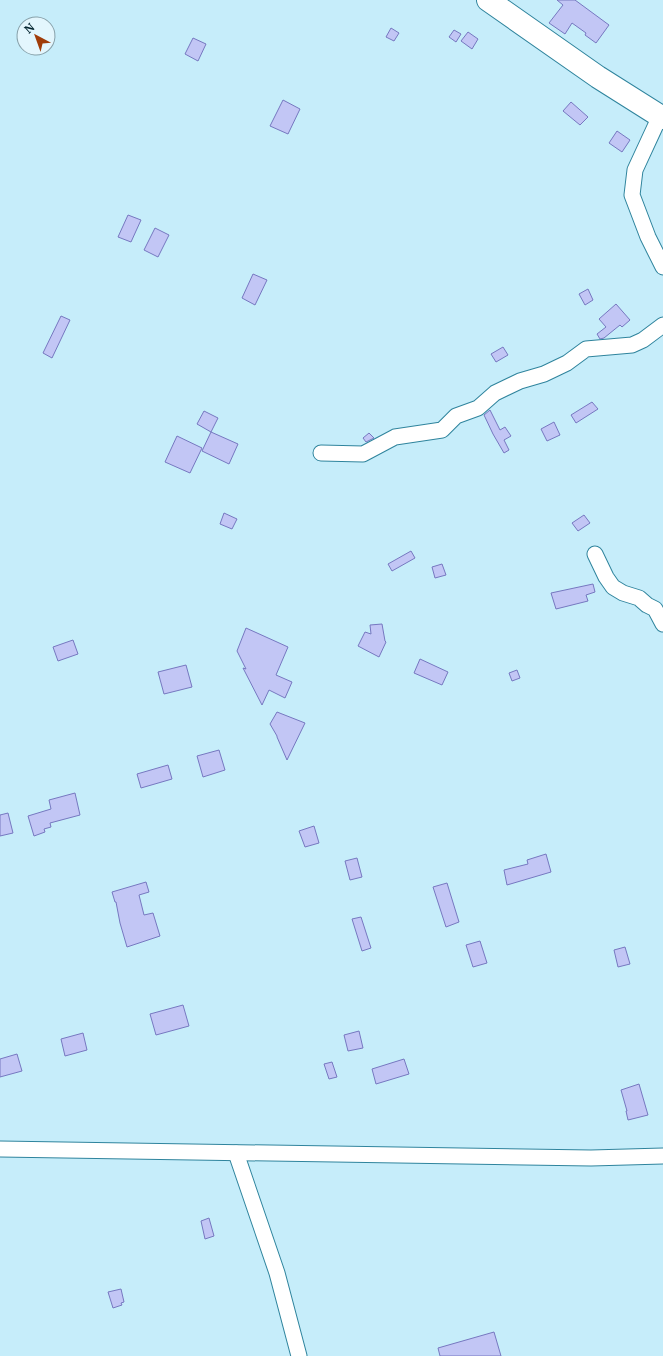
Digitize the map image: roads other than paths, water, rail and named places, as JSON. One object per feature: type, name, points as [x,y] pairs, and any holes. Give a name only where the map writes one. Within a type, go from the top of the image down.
[{"type":"highway","points":[[488,0],[598,77],[662,117]]},
{"type":"street","points":[[662,117],[635,170],[632,195],[648,237],[663,267]]},
{"type":"street","points":[[321,453],[363,454],[395,437],[442,430],[456,416],[478,408],[495,393],[520,381],[544,374],[567,363],[586,349],[632,345],[643,340],[663,325]]},
{"type":"street","points":[[595,554],[598,557],[606,577],[612,587],[623,593],[639,598],[647,605],[659,606],[663,624]]},
{"type":"street","points":[[0,1149],[592,1158],[663,1156]]},
{"type":"street","points":[[236,1153],[277,1273],[299,1356]]}]
